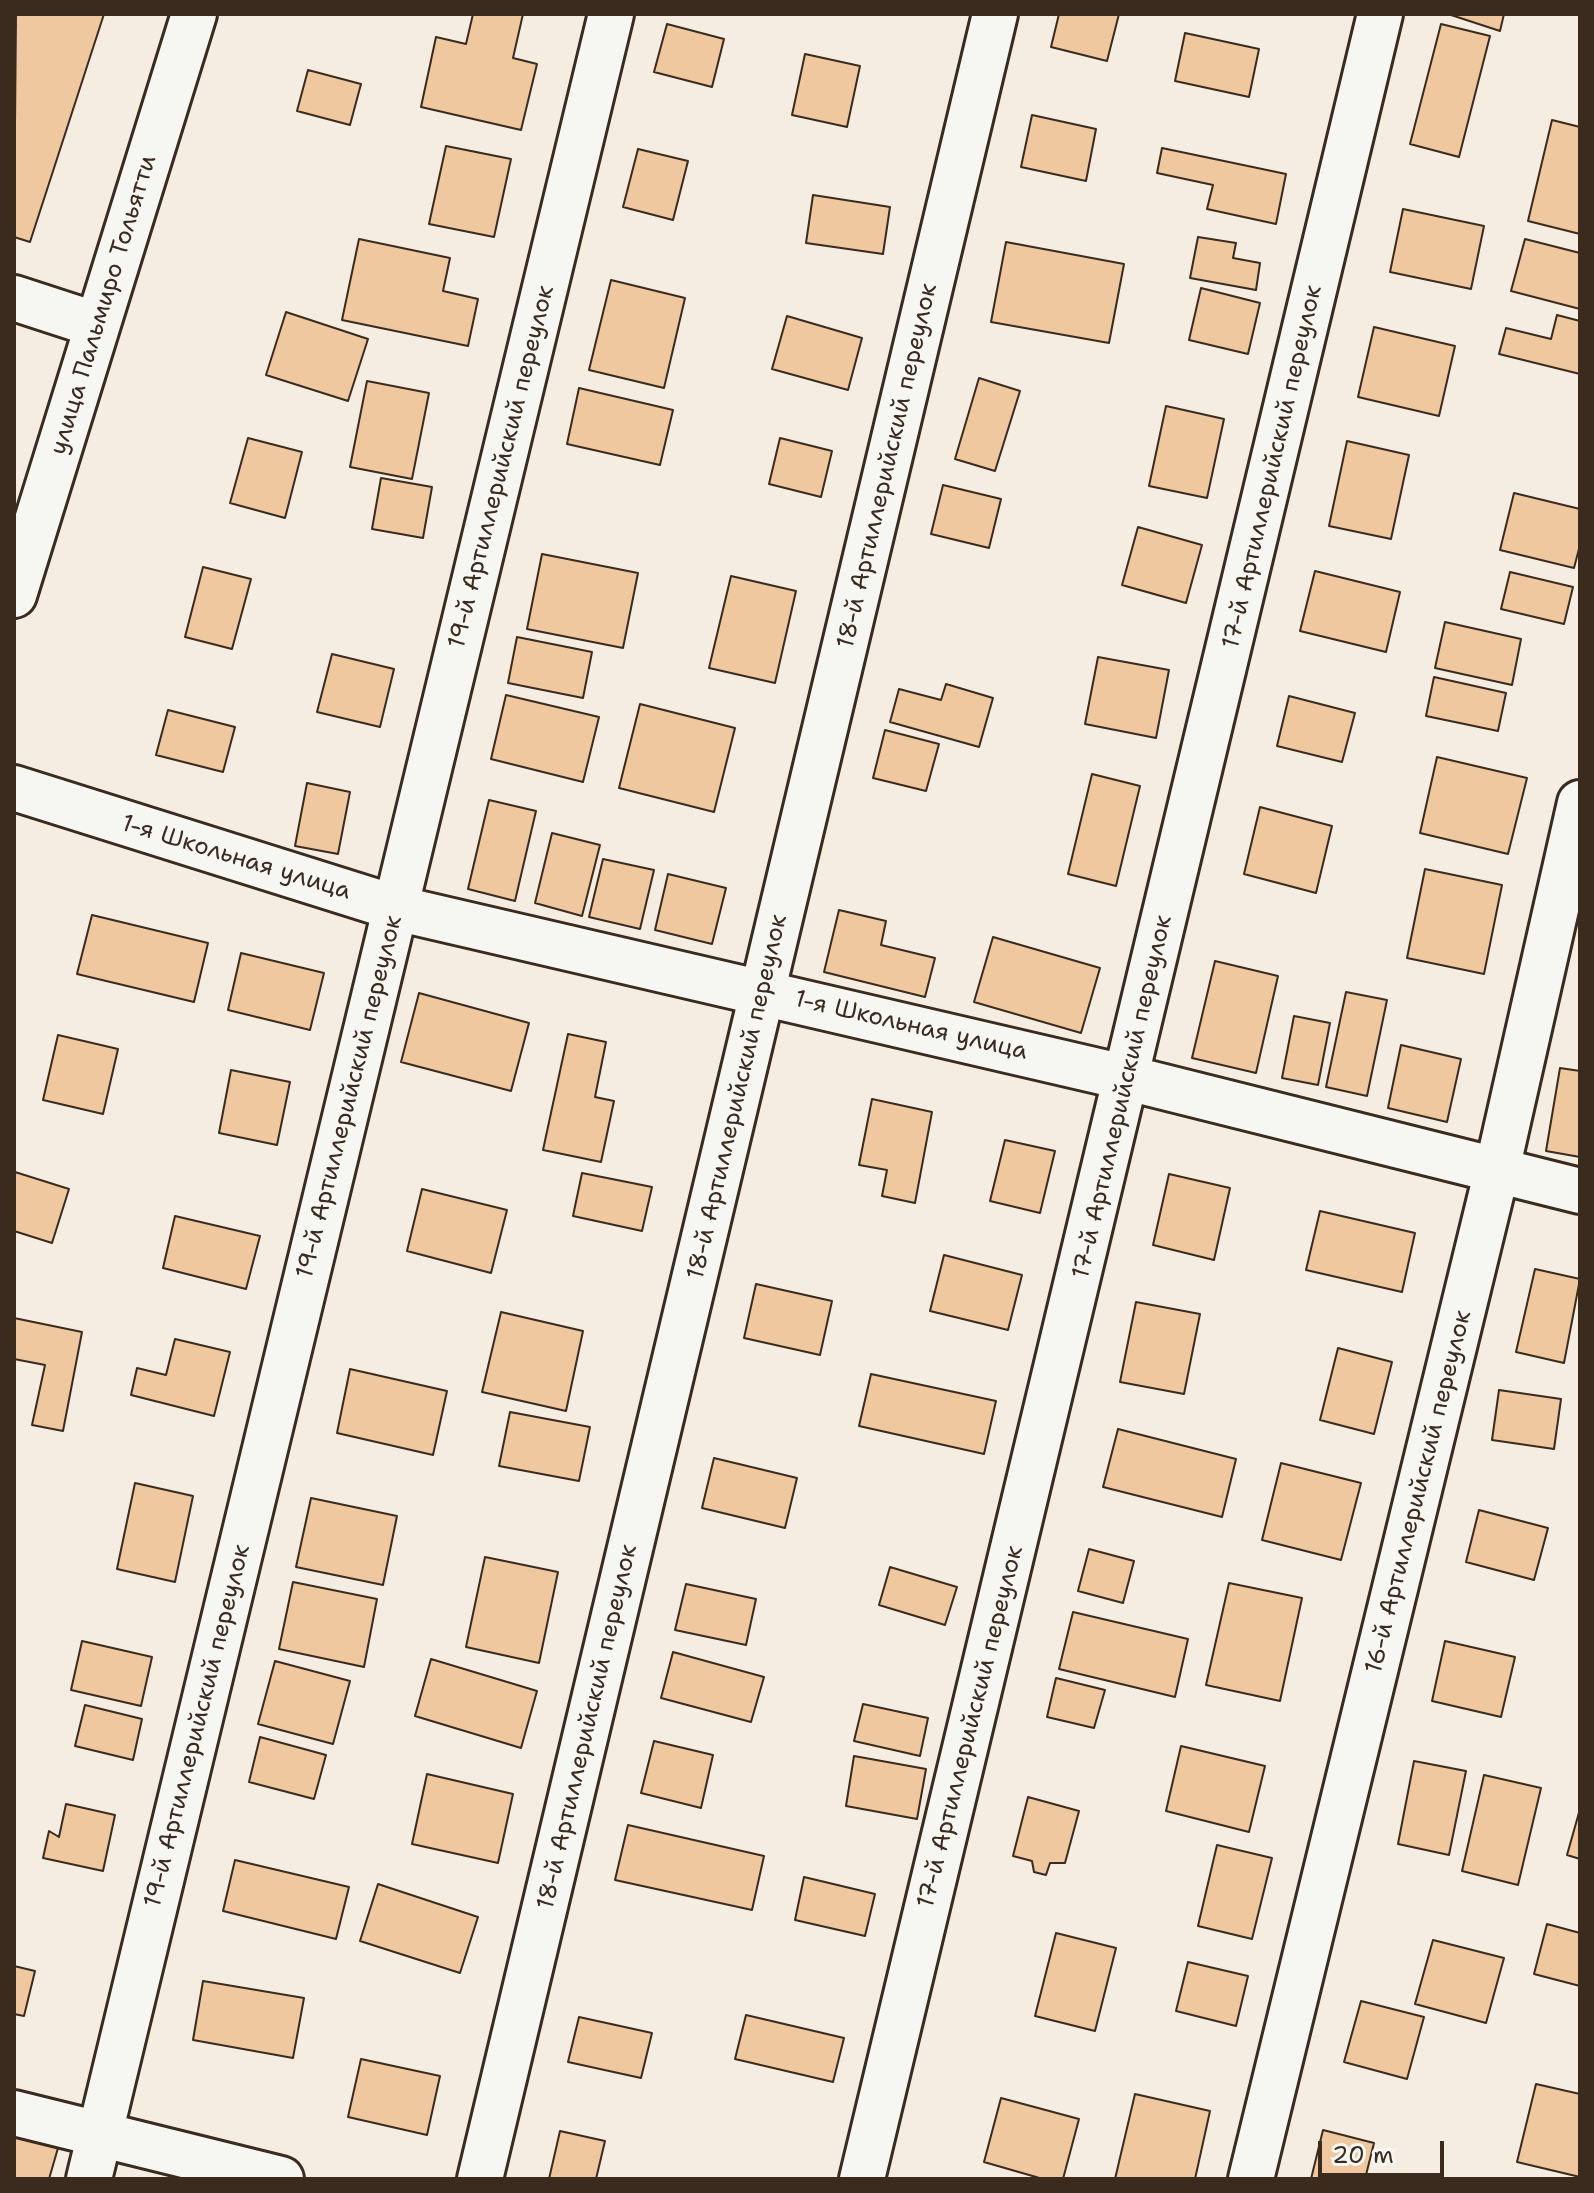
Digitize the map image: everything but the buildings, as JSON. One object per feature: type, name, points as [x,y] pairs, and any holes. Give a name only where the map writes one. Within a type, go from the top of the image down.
[{"type":"street","name":"улица Пальмиро Тольятти","points":[[14,595],[194,14]]},
{"type":"street","name":"19-й Артиллерийский переулок","points":[[89,2179],[611,14]]},
{"type":"street","name":"18-й Артиллерийский переулок","points":[[480,2179],[995,14]]},
{"type":"street","name":"17-й Артиллерийский переулок","points":[[862,2179],[1128,1078],[1380,14]]},
{"type":"street","points":[[14,298],[97,325]]},
{"type":"street","name":"1-я Школьная улица","points":[[14,788],[396,908],[1128,1078],[1580,1191]]},
{"type":"street","name":"16-й Артиллерийский переулок","points":[[1251,2179],[1497,1170],[1580,803]]},
{"type":"street","points":[[14,2113],[281,2179]]}]
